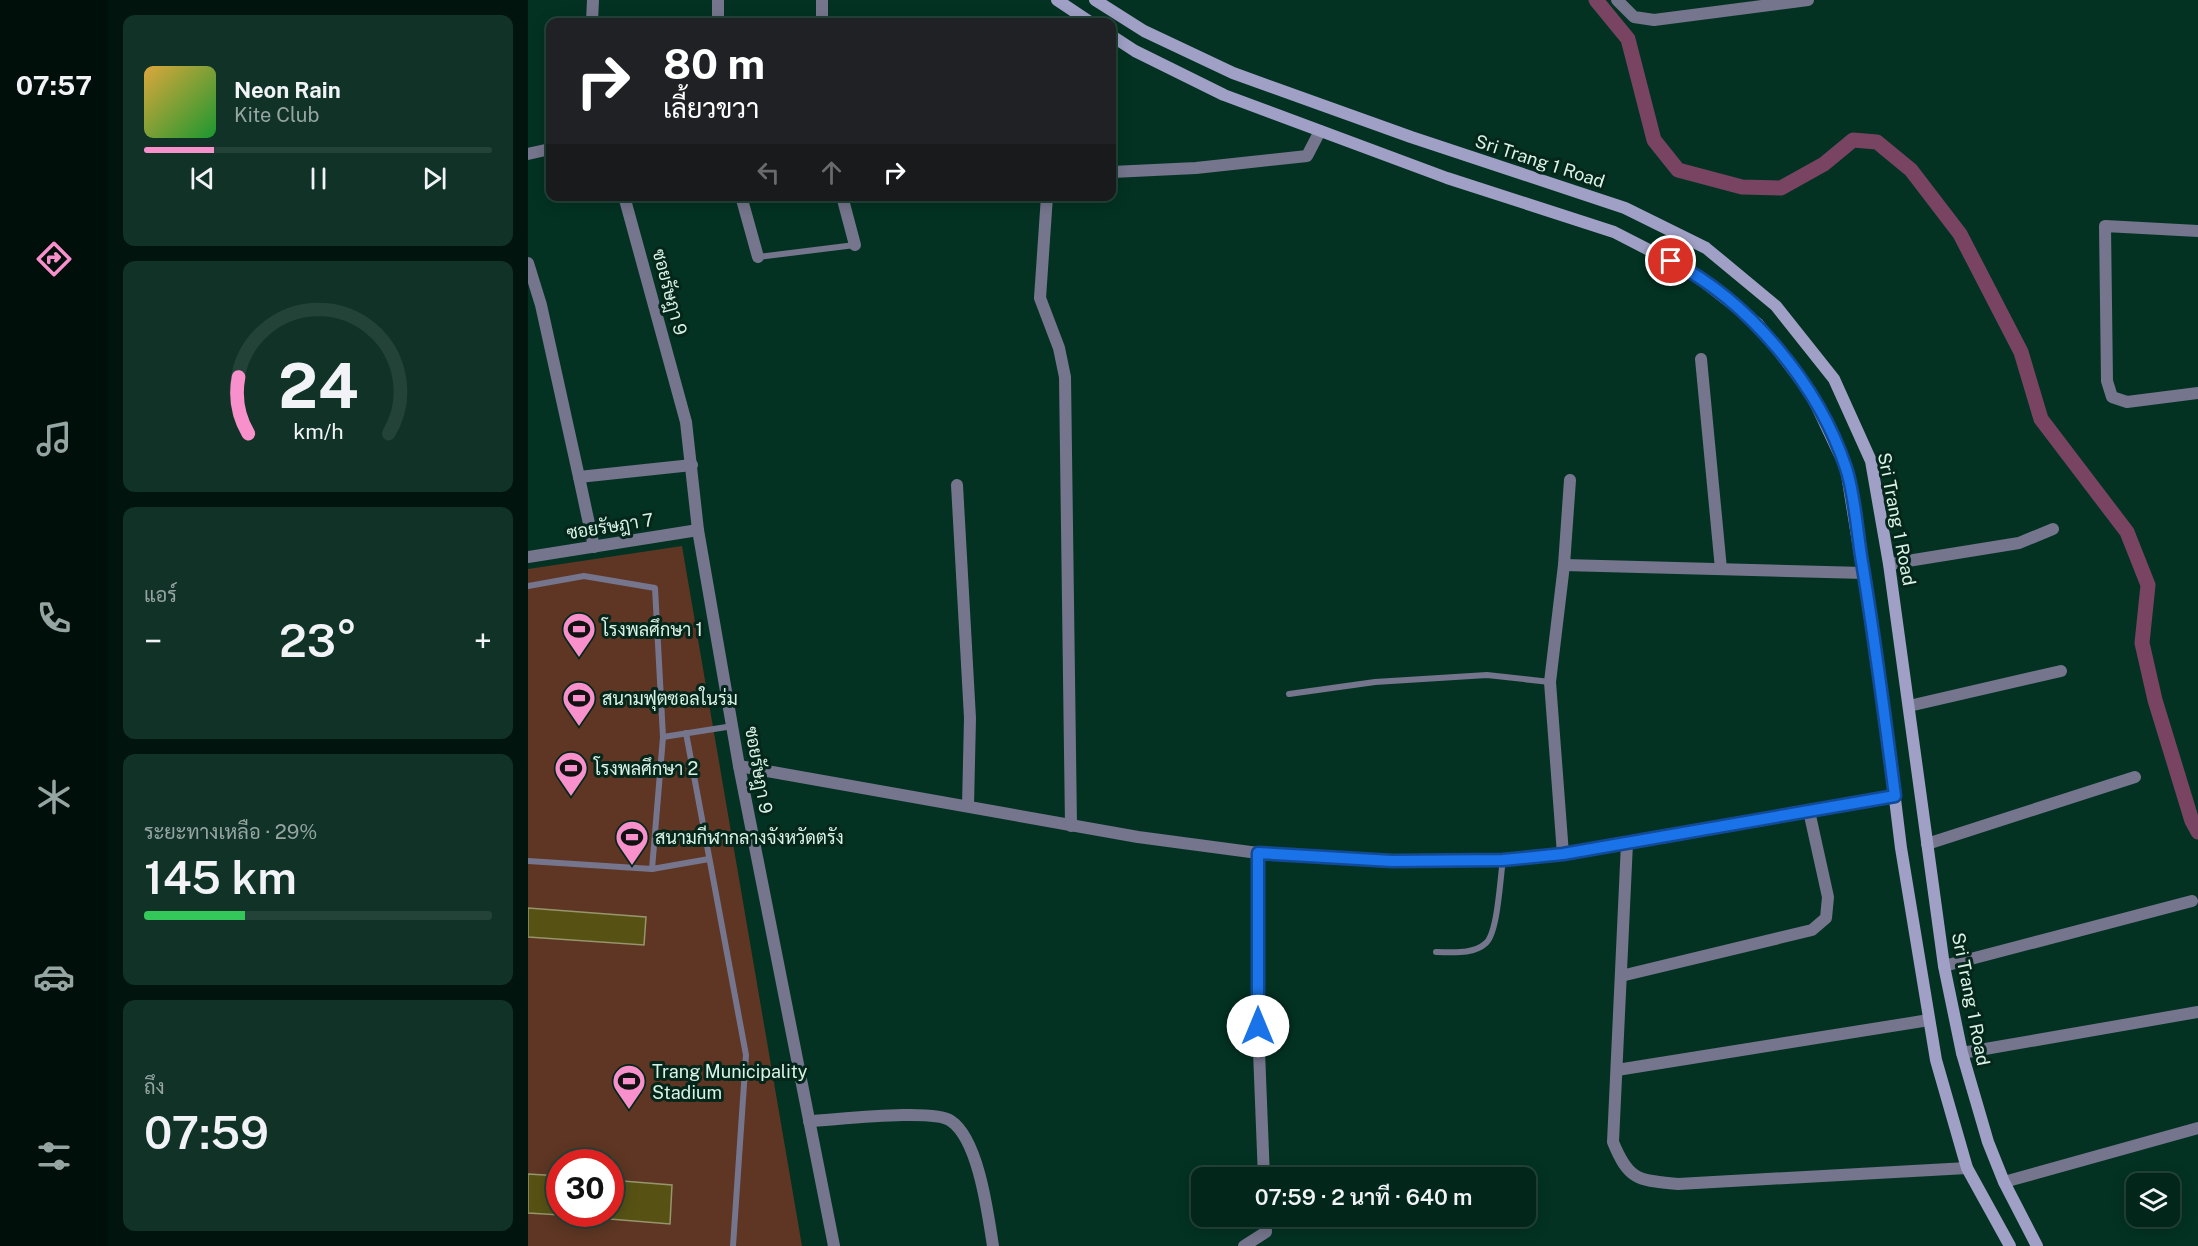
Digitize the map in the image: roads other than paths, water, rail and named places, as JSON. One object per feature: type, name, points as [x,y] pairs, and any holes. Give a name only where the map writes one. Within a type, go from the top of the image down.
[{"type":"street","points":[[592,18],[593,0]]},
{"type":"street","points":[[717,0],[718,18]]},
{"type":"street","points":[[822,0],[822,18]]},
{"type":"street","points":[[1057,0],[1072,17]]},
{"type":"street","name":"Sri Trang 1 Road","points":[[1095,0],[1144,31],[1233,73],[1411,137],[1625,208],[1706,248],[1776,306],[1834,379],[1871,461],[1889,564],[1944,966],[1962,1053],[1984,1132],[2004,1182],[2037,1246]]},
{"type":"street","points":[[1617,0],[1634,17],[1654,20],[1808,0]]},
{"type":"street","points":[[1116,39],[1135,51],[1224,96],[1447,178],[1614,232],[1690,271],[1758,324],[1811,393],[1846,468],[1864,573],[1929,1020],[1939,1071],[1967,1168],[2010,1246]]},
{"type":"street","points":[[1116,172],[1196,168],[1307,156],[1320,131]]},
{"type":"street","points":[[528,154],[546,149]]},
{"type":"street","name":"ซอยรัษฎา 9","points":[[625,201],[686,422],[698,530],[739,766],[834,1246]]},
{"type":"street","points":[[742,201],[758,257]]},
{"type":"street","points":[[844,201],[855,245]]},
{"type":"street","points":[[1047,201],[1040,298],[1059,348],[1065,377],[1071,826]]},
{"type":"street","points":[[2198,231],[2105,226],[2107,381],[2112,397],[2127,402],[2198,393]]},
{"type":"street","points":[[528,263],[541,305],[594,547]]},
{"type":"street","points":[[1701,359],[1721,569]]},
{"type":"street","points":[[579,477],[692,465]]},
{"type":"street","points":[[1563,854],[1550,682],[1564,565],[1570,480]]},
{"type":"street","points":[[957,485],[970,718],[968,806]]},
{"type":"street","points":[[1889,564],[2019,543],[2053,529]]},
{"type":"street","name":"ซอยรัษฎา 7","points":[[528,557],[698,530]]},
{"type":"street","points":[[1564,565],[1864,573]]},
{"type":"street","points":[[1909,706],[2061,671]]},
{"type":"street","points":[[739,766],[1071,826],[1258,853],[1392,861],[1503,860],[1563,854],[1895,796]]},
{"type":"street","points":[[1927,844],[2134,777]]},
{"type":"street","points":[[1621,976],[1812,930],[1826,918],[1828,897],[1809,811]]},
{"type":"street","points":[[1627,843],[1613,1142],[1624,1167],[1644,1180],[1678,1184],[1967,1168]]},
{"type":"street","points":[[1258,853],[1258,1026],[1264,1167]]},
{"type":"street","points":[[1944,966],[2192,901]]},
{"type":"street","points":[[1962,1053],[2198,1012]]},
{"type":"street","points":[[1617,1070],[1929,1020]]},
{"type":"street","points":[[809,1121],[933,1115],[952,1121],[967,1143],[982,1181],[993,1246]]},
{"type":"street","points":[[2004,1182],[2198,1128]]},
{"type":"street","points":[[1244,1246],[1266,1232],[1266,1227]]},
{"type":"lane","points":[[758,257],[855,245]]},
{"type":"lane","points":[[528,586],[584,576],[655,588],[663,737],[652,869]]},
{"type":"lane","points":[[1289,694],[1375,682],[1487,675],[1550,682]]},
{"type":"lane","points":[[663,737],[733,726]]},
{"type":"lane","points":[[686,733],[746,1055],[733,1246]]},
{"type":"lane","points":[[528,861],[652,869],[710,859]]},
{"type":"lane","points":[[1436,952],[1461,952],[1475,949],[1487,942],[1493,928],[1503,860]]},
{"type":"waterway","points":[[1596,0],[1628,39],[1654,140],[1678,170],[1742,187],[1781,188],[1824,164],[1853,140],[1877,142],[1911,170],[1960,234],[2021,352],[2041,419],[2127,532],[2148,585],[2142,643],[2155,700],[2192,821],[2198,832]]},
{"type":"place","name":"โรงพลศึกษา 1","points":[[579,658]]},
{"type":"place","name":"สนามฟุตซอลในร่ม","points":[[579,727]]},
{"type":"place","name":"โรงพลศึกษา 2","points":[[571,797]]},
{"type":"place","name":"สนามกีฬากลางจังหวัดตรัง","points":[[632,866]]},
{"type":"place","name":"Trang Municipality Stadium","points":[[629,1110]]}]
